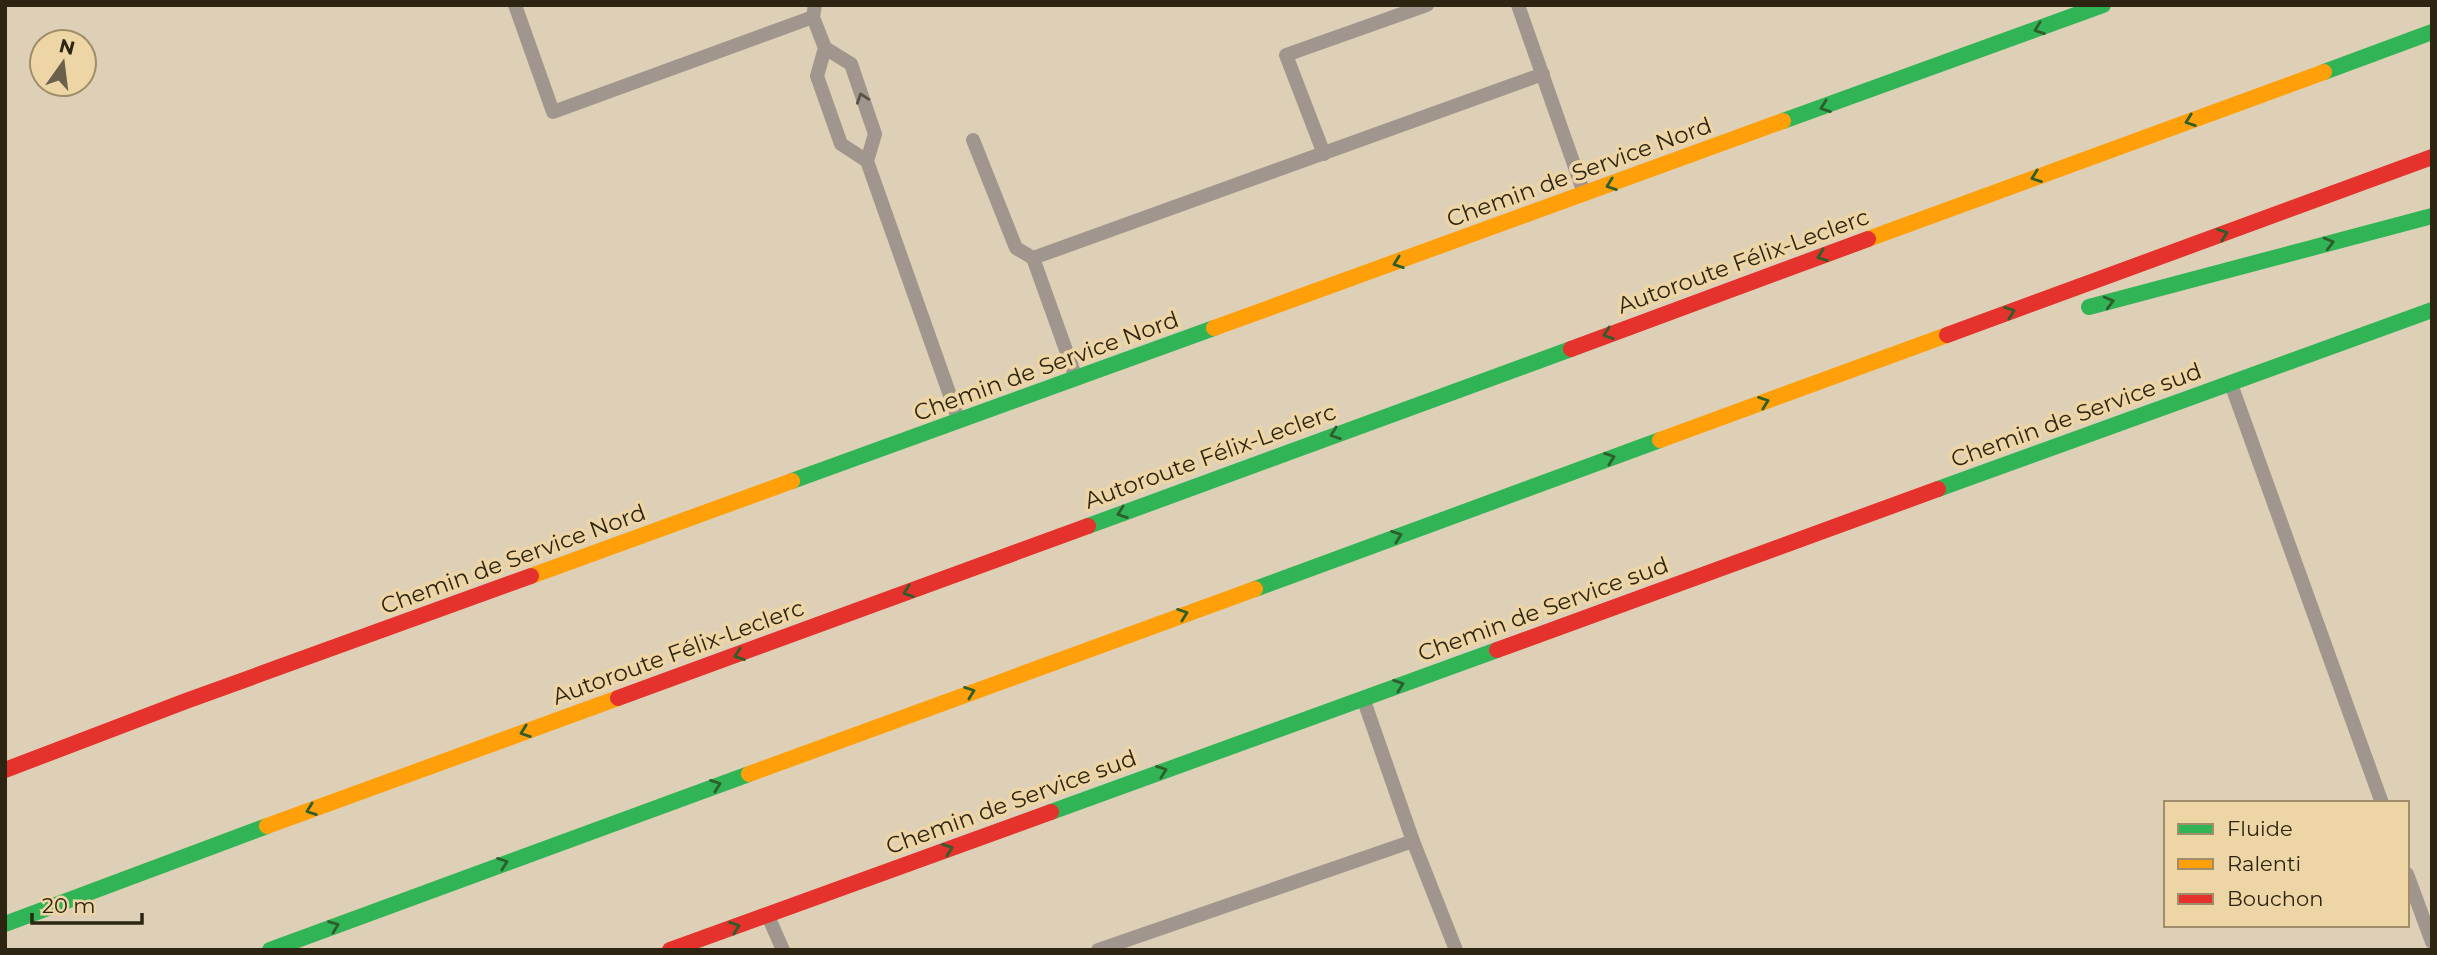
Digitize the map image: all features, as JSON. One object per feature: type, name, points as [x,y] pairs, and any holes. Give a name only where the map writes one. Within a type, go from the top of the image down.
[{"type":"main road","name":"Chemin de Service Nord","points":[[5,770],[186,701],[2103,5]]},
{"type":"main road","points":[[2254,97],[2408,23]]},
{"type":"main road","name":"Autoroute Félix-Leclerc","points":[[5,924],[211,846],[2432,32]]},
{"type":"main road","points":[[270,950],[2432,158]]},
{"type":"main road","points":[[2069,312],[2432,216]]},
{"type":"main road","name":"Chemin de Service sud","points":[[670,950],[2432,310]]},
{"type":"main road","points":[[1854,370],[2015,327]]},
{"type":"lane","points":[[515,5],[554,112],[814,11],[825,48],[817,76],[841,144],[867,161]]},
{"type":"lane","points":[[1324,154],[1286,55],[1427,5]]},
{"type":"lane","points":[[1518,5],[1585,195]]},
{"type":"lane","points":[[825,48],[851,64],[875,134],[867,161],[959,422]]},
{"type":"lane","points":[[1034,258],[1543,74]]},
{"type":"lane","points":[[973,140],[1016,248],[1034,258],[1077,379]]},
{"type":"lane","points":[[2230,383],[2381,801]]},
{"type":"lane","points":[[1363,698],[1413,841],[1456,950]]},
{"type":"lane","points":[[1098,950],[1413,841]]},
{"type":"lane","points":[[2409,879],[2432,942]]},
{"type":"lane","points":[[767,915],[783,950]]},
{"type":"traffic: fast","points":[[1783,121],[2103,5]]},
{"type":"traffic: fast","points":[[2324,72],[2432,32]]},
{"type":"traffic: fast","points":[[2089,307],[2432,216]]},
{"type":"traffic: fast","points":[[1938,489],[2432,310]]},
{"type":"traffic: fast","points":[[792,481],[1214,328]]},
{"type":"traffic: fast","points":[[1088,526],[1571,349]]},
{"type":"traffic: fast","points":[[1255,589],[1660,440]]},
{"type":"traffic: fast","points":[[1051,812],[1497,650]]},
{"type":"traffic: fast","points":[[270,950],[749,774]]},
{"type":"traffic: fast","points":[[5,924],[267,826]]},
{"type":"traffic: slow","points":[[1868,239],[2324,72]]},
{"type":"traffic: slow","points":[[1214,328],[1783,121]]},
{"type":"traffic: slow","points":[[1660,440],[1947,335]]},
{"type":"traffic: slow","points":[[531,576],[792,481]]},
{"type":"traffic: slow","points":[[749,774],[1255,589]]},
{"type":"traffic: slow","points":[[267,826],[618,698]]},
{"type":"traffic: jam","points":[[1947,335],[2432,157]]},
{"type":"traffic: jam","points":[[1571,349],[1868,239]]},
{"type":"traffic: jam","points":[[1497,650],[1938,489]]},
{"type":"traffic: jam","points":[[618,698],[1088,526]]},
{"type":"traffic: jam","points":[[5,770],[186,701],[531,576]]},
{"type":"traffic: jam","points":[[670,950],[1051,812]]}]
